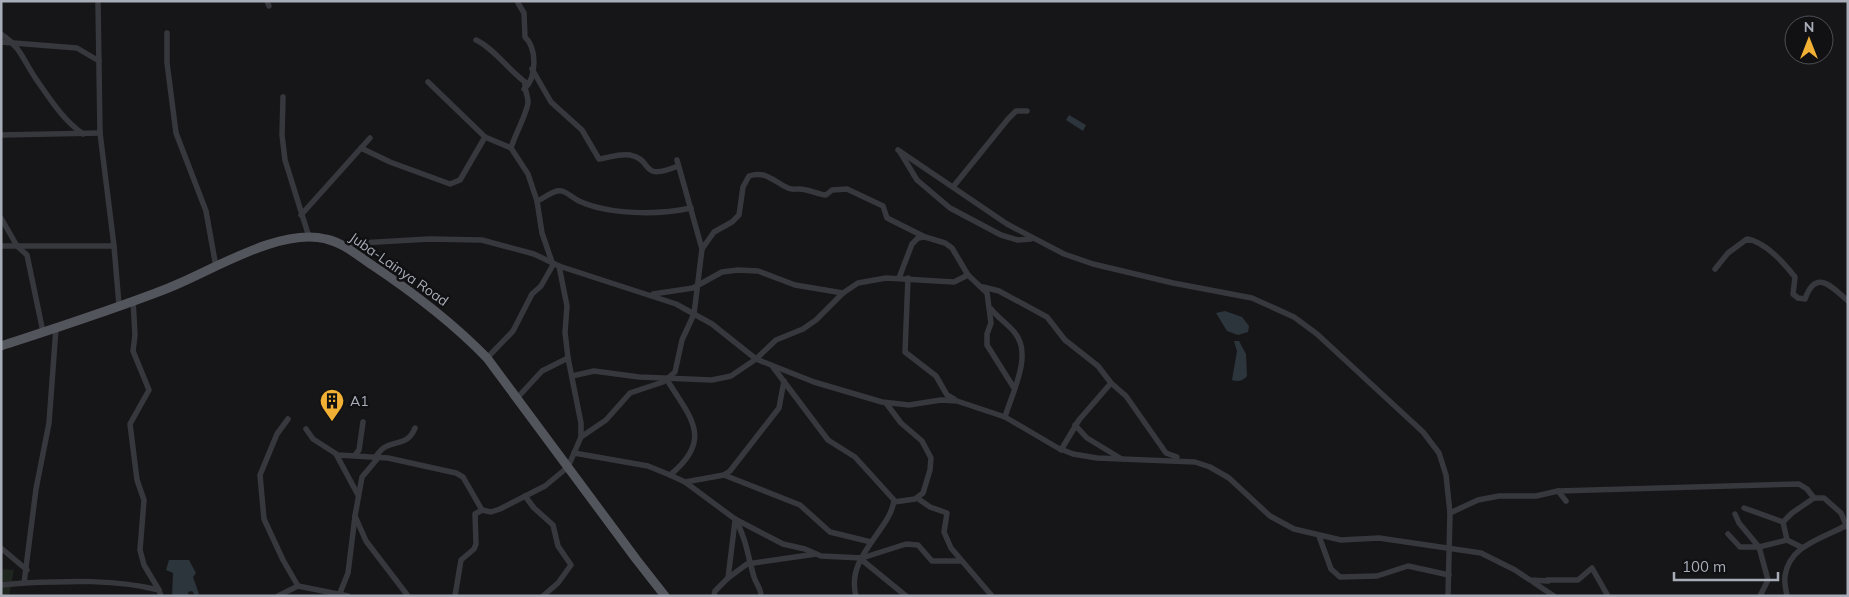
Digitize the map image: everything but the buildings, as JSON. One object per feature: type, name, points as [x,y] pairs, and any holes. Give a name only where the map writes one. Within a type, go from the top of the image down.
[{"type":"main road","name":"Juba-Lainya Road","points":[[1,346],[166,289],[275,242],[309,237],[326,239],[340,244],[388,275],[436,310],[460,330],[487,358],[665,596]]},
{"type":"street","points":[[98,1],[100,133],[114,246],[119,305]]},
{"type":"street","points":[[518,3],[524,13],[525,37],[531,43],[532,69],[530,84],[524,89]]},
{"type":"street","points":[[166,33],[167,62],[176,133],[206,211],[216,267]]},
{"type":"street","points":[[1,34],[15,43],[35,78],[66,122],[83,134]]},
{"type":"street","points":[[476,40],[485,44],[510,71],[525,82],[524,89],[528,102],[526,113],[517,129],[511,148]]},
{"type":"street","points":[[1,42],[77,48],[84,50],[99,61]]},
{"type":"street","points":[[532,69],[551,102],[582,130],[599,159],[630,155],[640,160],[646,168],[660,173],[678,163],[702,249],[694,314],[682,340],[677,366],[668,379],[630,393],[606,420],[581,437]]},
{"type":"street","points":[[428,82],[485,137],[511,148],[528,174],[537,201],[542,233],[556,265],[567,306],[565,332],[568,358],[581,422],[581,437],[568,467],[545,486],[491,512],[482,510],[475,514],[476,544],[474,549],[461,560],[455,596]]},
{"type":"street","points":[[282,97],[282,135],[285,160],[309,237]]},
{"type":"street","points":[[953,187],[1008,119],[1016,111],[1027,111]]},
{"type":"street","points":[[1,136],[100,133]]},
{"type":"street","points":[[361,148],[390,162],[450,184],[460,180],[485,137]]},
{"type":"street","points":[[302,215],[370,138]]},
{"type":"street","points":[[1032,238],[1018,240],[1002,235],[950,208],[917,180],[898,150],[1032,238],[1064,254],[1093,264],[1173,283],[1252,298],[1294,317],[1381,392],[1432,443],[1444,464],[1450,513],[1448,596]]},
{"type":"street","points":[[702,249],[714,232],[740,215],[746,179],[754,174],[768,176],[789,189],[802,189],[826,195],[832,190],[847,189],[883,206],[887,218],[925,237],[950,246],[968,275],[983,286],[999,291],[1047,317],[1065,340],[1098,366],[1111,383],[1131,403],[1166,453],[1210,467],[1229,478],[1280,522],[1319,536],[1340,540],[1379,538],[1489,556],[1554,596]]},
{"type":"street","points":[[537,201],[552,192],[561,191],[579,201],[624,210],[665,213],[691,208]]},
{"type":"street","points":[[1,218],[17,246],[27,255],[44,332]]},
{"type":"street","points":[[899,278],[912,244],[918,238],[925,237]]},
{"type":"street","points":[[340,244],[430,239],[482,240],[534,254],[556,265],[652,294],[694,314],[756,359],[814,382],[886,403],[908,405],[941,400],[956,401],[1005,417],[1061,450],[1097,458],[1184,460]]},
{"type":"street","points":[[1715,269],[1735,247],[1747,239],[1755,241],[1786,265],[1795,277],[1793,294],[1798,298],[1805,299],[1812,287],[1818,282],[1823,282],[1829,283],[1848,301]]},
{"type":"street","points":[[1,246],[114,246]]},
{"type":"street","points":[[487,358],[513,331],[532,294],[541,286],[556,265]]},
{"type":"street","points":[[652,294],[689,289],[727,270],[752,270],[795,285],[843,293]]},
{"type":"street","points":[[572,376],[594,371],[668,379],[722,379],[756,359],[776,340],[803,329],[816,320],[843,293],[858,283],[870,279],[899,278],[954,282],[968,275]]},
{"type":"street","points":[[908,278],[905,352],[936,376],[947,395],[956,401]]},
{"type":"street","points":[[983,286],[989,297],[991,308],[991,323],[987,334],[987,345],[1014,388]]},
{"type":"street","points":[[133,300],[135,335],[133,351],[149,390],[130,424],[134,461],[144,500],[140,550],[144,565],[160,593]]},
{"type":"street","points":[[991,308],[1016,333],[1023,345],[1022,358],[1005,417]]},
{"type":"street","points":[[24,583],[36,489],[48,423],[56,328]]},
{"type":"street","points":[[518,397],[542,371],[568,358]]},
{"type":"street","points":[[771,365],[828,440],[854,458],[893,498],[894,502]]},
{"type":"street","points":[[668,379],[689,415],[695,430],[693,446],[687,461],[670,475]]},
{"type":"street","points":[[686,482],[724,475],[734,468],[779,408],[784,382]]},
{"type":"street","points":[[1061,450],[1075,425],[1111,383]]},
{"type":"street","points":[[886,403],[901,423],[922,442],[931,458],[930,470],[924,488],[917,498]]},
{"type":"street","points":[[288,418],[278,434],[260,475],[264,519],[282,560],[298,586]]},
{"type":"street","points":[[355,455],[359,450],[363,422]]},
{"type":"street","points":[[1075,425],[1087,438],[1122,459]]},
{"type":"street","points":[[340,593],[348,573],[362,477],[387,446],[406,441],[411,436],[414,428]]},
{"type":"street","points":[[306,429],[312,439],[336,454],[388,458],[456,473],[463,477],[482,510]]},
{"type":"street","points":[[574,453],[648,466],[670,475],[686,482],[735,519],[784,544],[816,554]]},
{"type":"street","points":[[336,454],[358,495]]},
{"type":"street","points":[[724,475],[800,505],[830,532],[871,542]]},
{"type":"street","points":[[1450,513],[1478,500],[1499,496],[1536,496],[1558,492],[1798,484],[1808,489],[1814,498]]},
{"type":"street","points":[[1558,492],[1566,501]]},
{"type":"street","points":[[525,496],[534,508],[554,525],[558,546],[571,564],[558,583],[543,596]]},
{"type":"street","points":[[894,502],[917,498],[930,507],[947,513],[945,535],[951,548],[992,596]]},
{"type":"street","points":[[1783,522],[1792,513],[1814,498],[1824,498],[1831,503],[1847,524],[1825,537],[1801,547],[1791,559],[1784,576],[1787,596]]},
{"type":"street","points":[[856,596],[854,580],[862,559],[894,502]]},
{"type":"street","points":[[1744,508],[1783,522]]},
{"type":"street","points":[[1735,514],[1759,547],[1768,580],[1760,596]]},
{"type":"street","points":[[355,516],[366,541],[408,596]]},
{"type":"street","points":[[735,519],[742,533],[761,596]]},
{"type":"street","points":[[728,578],[735,519]]},
{"type":"street","points":[[1783,522],[1788,540]]},
{"type":"street","points":[[1728,534],[1740,547],[1759,547],[1788,540],[1801,547]]},
{"type":"street","points":[[1319,536],[1331,569],[1340,577],[1377,576],[1408,566],[1449,575]]},
{"type":"street","points":[[714,596],[715,591],[728,578],[750,563],[816,554],[862,559],[906,544],[918,545],[932,560],[961,561]]},
{"type":"street","points":[[1,548],[27,570]]},
{"type":"street","points":[[862,559],[906,595]]},
{"type":"street","points":[[1530,580],[1578,580],[1592,568],[1608,596]]},
{"type":"street","points":[[1530,580],[1548,581]]},
{"type":"street","points":[[1,585],[106,582],[134,584],[160,593]]},
{"type":"street","points":[[278,596],[298,586],[348,596]]},
{"type":"street","points":[[896,596],[906,595]]},
{"type":"shaded area","points":[[1069,115],[1086,125],[1083,131],[1066,120]]},
{"type":"shaded area","points":[[1225,311],[1242,317],[1249,326],[1248,332],[1238,335],[1227,331],[1216,313]]},
{"type":"shaded area","points":[[1234,341],[1239,341],[1246,354],[1247,376],[1238,381],[1232,380],[1237,351]]},
{"type":"shaded area","points":[[169,560],[189,560],[196,573],[193,577],[199,594],[195,595],[192,591],[188,592],[189,596],[172,596],[173,573],[166,570]]},
{"type":"shaded area","points":[[1,569],[14,570],[9,596],[1,596]]},
{"type":"place","name":"A1","points":[[332,422]]}]
